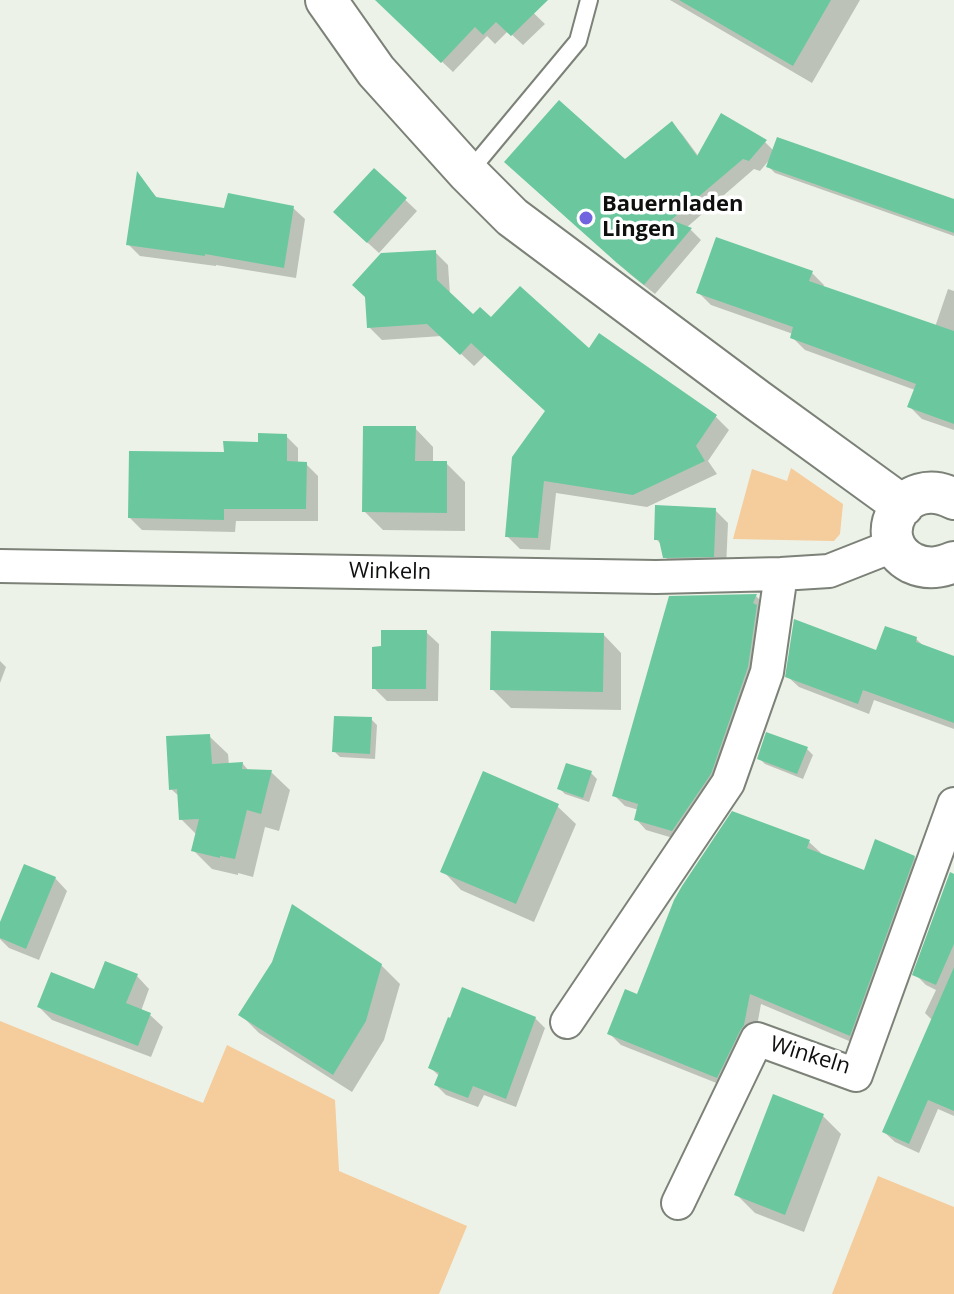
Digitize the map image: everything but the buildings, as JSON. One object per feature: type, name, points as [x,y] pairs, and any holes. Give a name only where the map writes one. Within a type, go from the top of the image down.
[{"type":"street","points":[[326,0],[376,71],[512,217],[903,506]]},
{"type":"street","points":[[954,499],[939,493],[916,494],[896,515],[892,526],[895,545],[904,557],[916,565],[941,568],[954,562]]},
{"type":"street","name":"Winkeln","points":[[0,566],[656,577],[829,571],[895,545]]},
{"type":"street","points":[[567,1022],[728,783],[767,672],[781,574]]},
{"type":"street","name":"Winkeln","points":[[678,1203],[757,1039],[856,1075],[954,804]]},
{"type":"lane","points":[[468,173],[578,41],[589,0]]},
{"type":"shaded area","points":[[791,468],[843,504],[840,534],[834,541],[733,539],[752,469],[787,481]]},
{"type":"shaded area","points":[[0,1021],[203,1103],[227,1045],[335,1100],[339,1171],[467,1226],[439,1294],[0,1294]]},
{"type":"shaded area","points":[[878,1176],[954,1207],[954,1294],[832,1294]]},
{"type":"place","name":"Bauernladen Lingen","points":[[586,218]]}]
